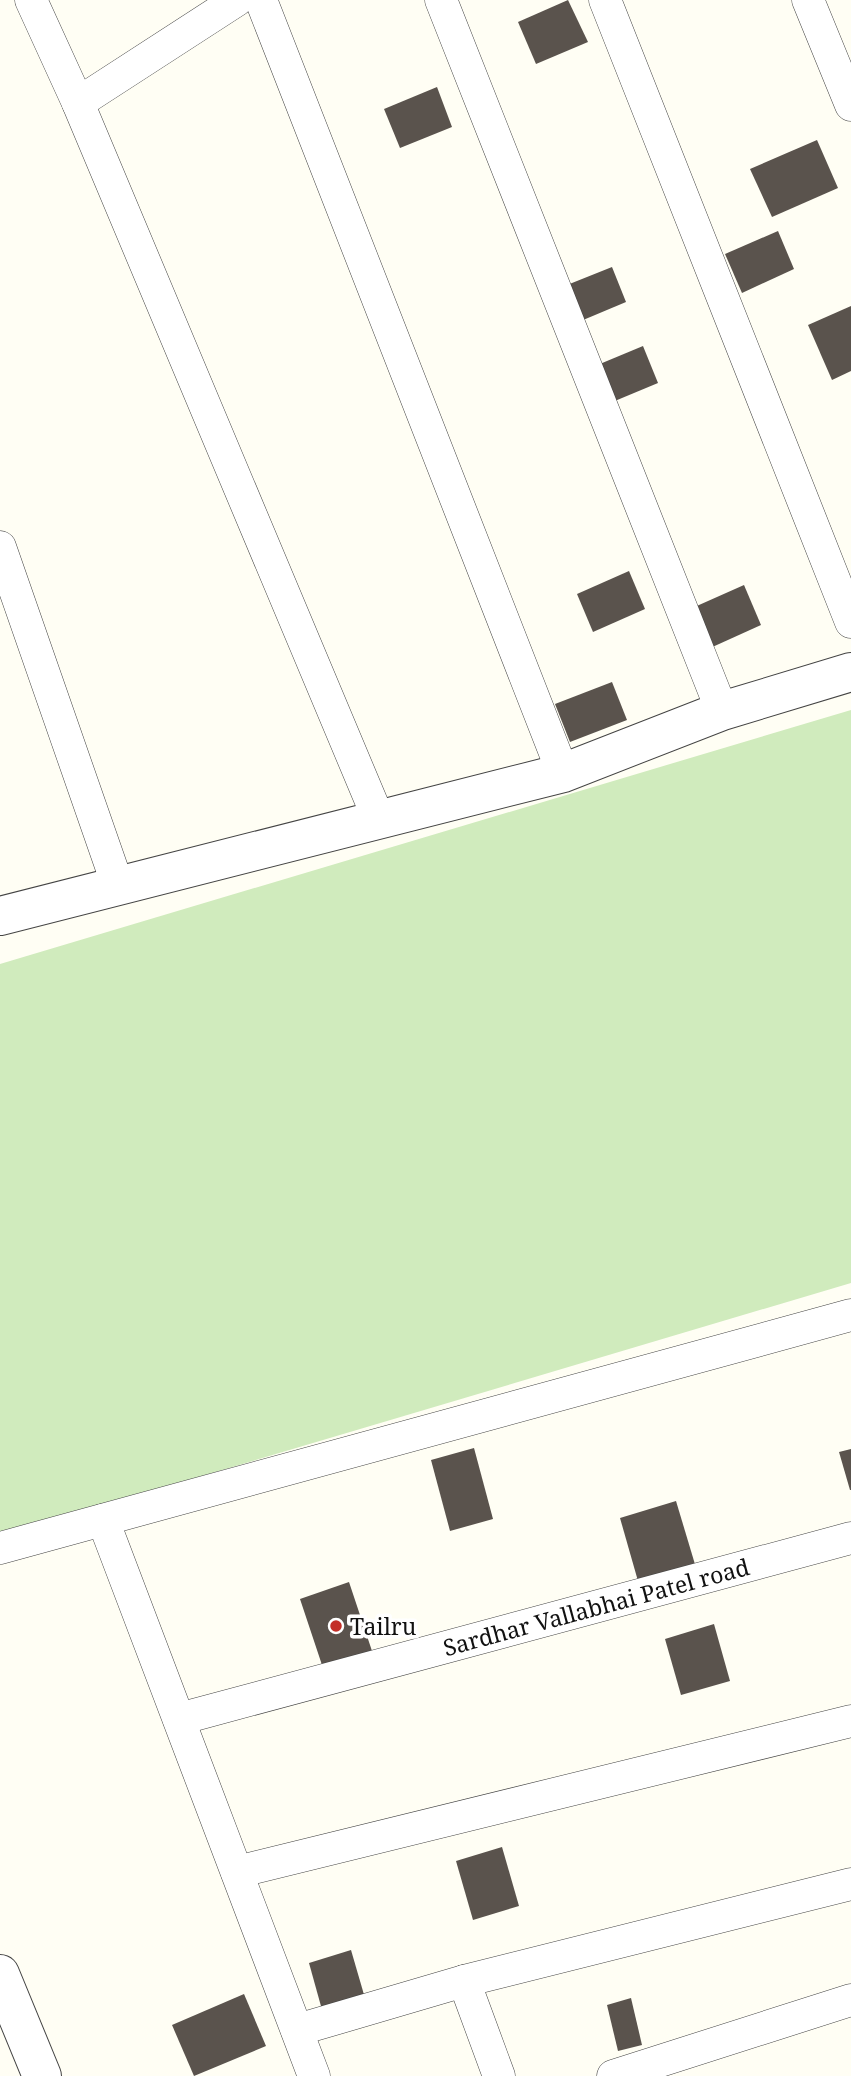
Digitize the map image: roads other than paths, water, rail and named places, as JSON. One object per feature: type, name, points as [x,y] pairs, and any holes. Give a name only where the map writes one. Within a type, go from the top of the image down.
[{"type":"street","points":[[31,0],[78,103],[379,820]]},
{"type":"street","points":[[78,103],[237,0]]},
{"type":"street","points":[[261,0],[563,774]]},
{"type":"street","points":[[441,0],[722,711]]},
{"type":"street","points":[[605,0],[851,622]]},
{"type":"street","points":[[808,0],[851,105]]},
{"type":"street","points":[[0,547],[118,886]]},
{"type":"street","points":[[0,916],[563,774],[722,711],[851,672]]},
{"type":"street","points":[[0,1548],[851,1315]]},
{"type":"street","points":[[103,1520],[314,2076]]},
{"type":"street","name":"Sardhar Vallabhai Patel road","points":[[178,1719],[851,1538]]},
{"type":"street","points":[[237,1872],[851,1721]]},
{"type":"street","points":[[297,2030],[464,1982],[851,1884]]},
{"type":"street","points":[[0,1974],[42,2076]]},
{"type":"street","points":[[464,1982],[499,2076]]},
{"type":"street","points":[[613,2076],[851,2000]]},
{"type":"place","name":"Tailru","points":[[336,1626]]}]
